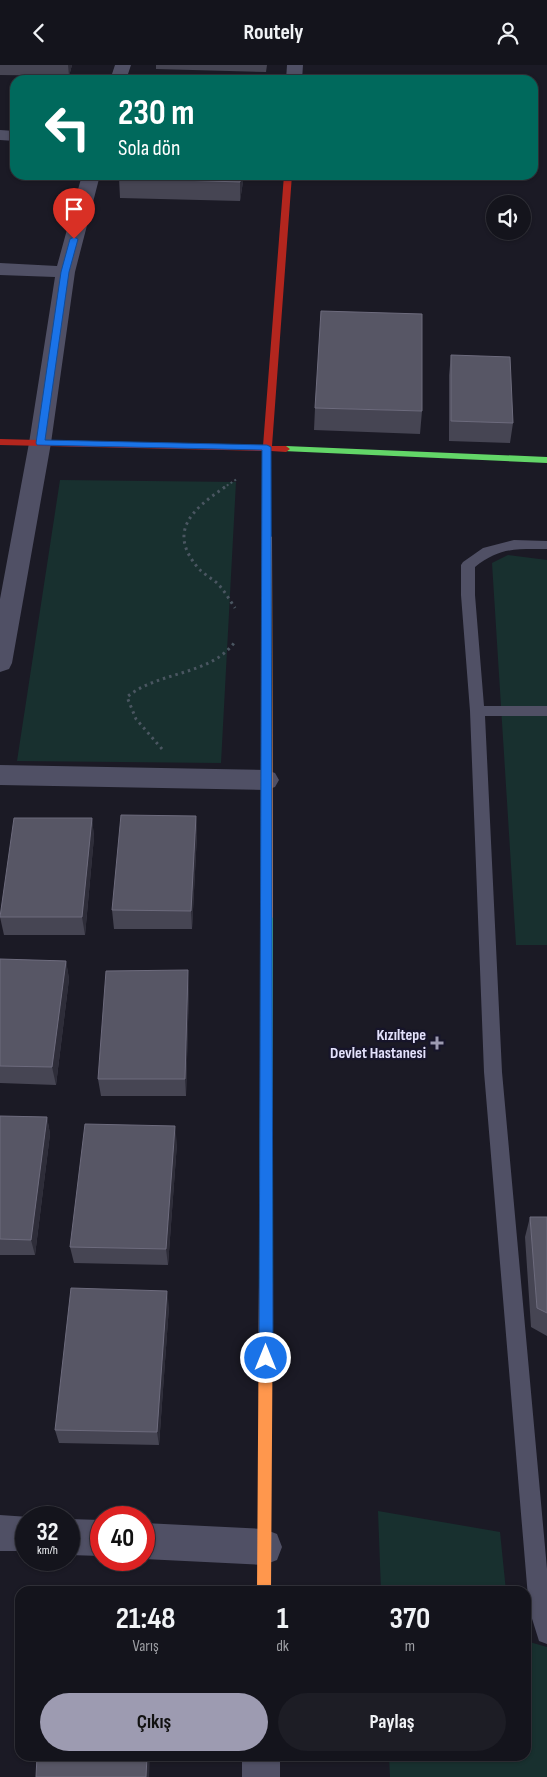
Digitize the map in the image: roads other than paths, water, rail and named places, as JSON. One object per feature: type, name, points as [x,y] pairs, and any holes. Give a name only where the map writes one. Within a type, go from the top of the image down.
[{"type":"street","points":[[0,663],[40,443],[65,272],[91,180]]},
{"type":"street","points":[[264,1586],[266,479],[288,180]]},
{"type":"street","points":[[0,269],[65,272]]},
{"type":"street","points":[[0,442],[267,447],[547,460]]},
{"type":"street","points":[[0,775],[266,780]]},
{"type":"street","points":[[0,1533],[15,1534]]},
{"type":"street","points":[[155,1542],[264,1547]]},
{"type":"street","points":[[261,1761],[261,1777]]},
{"type":"lane","points":[[547,545],[502,545],[484,552],[468,565],[468,595],[477,711],[493,1072],[540,1609],[547,1633]]},
{"type":"lane","points":[[477,711],[547,711]]},
{"type":"place","name":"Kızıltepe Devlet Hastanesi","points":[[437,1043]]}]
